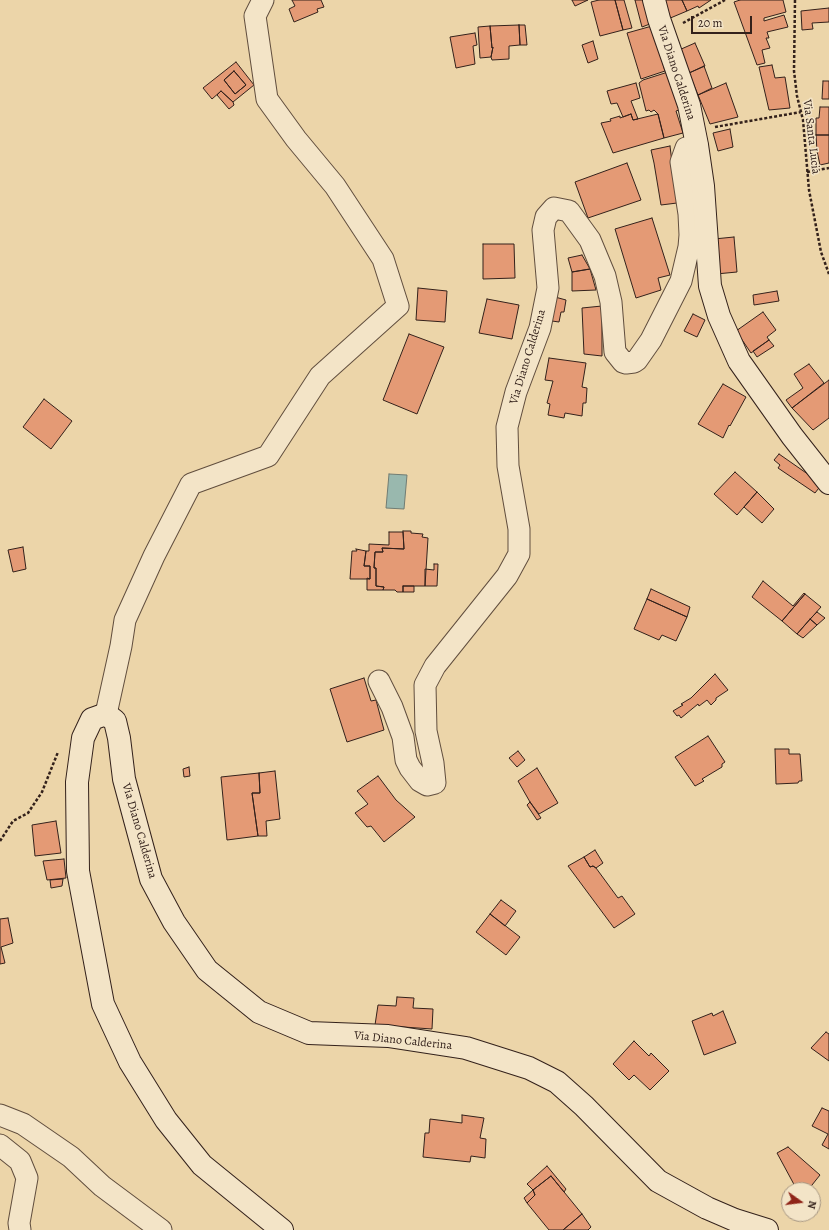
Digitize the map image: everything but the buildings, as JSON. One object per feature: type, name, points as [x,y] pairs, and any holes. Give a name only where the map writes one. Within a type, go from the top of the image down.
[{"type":"main road","name":"Via Diano Calderina","points":[[654,0],[661,25],[689,105],[696,138],[703,186],[710,286],[719,316],[739,361],[792,436],[829,483]]},
{"type":"main road","points":[[106,714],[92,720],[83,738],[77,782],[78,871],[103,1004],[130,1062],[166,1120],[202,1165],[282,1230]]},
{"type":"main road","name":"Via Diano Calderina","points":[[106,714],[115,721],[120,738],[124,779],[151,879],[174,922],[207,970],[259,1012],[309,1033],[388,1036],[466,1048],[529,1068],[557,1082],[590,1112],[658,1181],[707,1208],[735,1220],[767,1230]]},
{"type":"street","points":[[106,714],[121,646],[125,620],[154,556],[191,484],[268,456],[320,376],[398,306],[383,259],[335,186],[296,139],[267,99],[255,16],[263,0]]},
{"type":"street","name":"Via Diano Calderina","points":[[379,681],[392,707],[401,731],[406,760],[410,768],[420,781],[427,785],[435,783],[433,763],[426,732],[425,685],[435,666],[507,576],[519,554],[519,529],[508,466],[508,427],[516,392],[540,328],[548,288],[543,230],[546,217],[554,208],[569,211],[590,240],[605,276],[611,302],[615,352],[623,362],[634,362],[651,340],[681,281],[689,247],[690,235],[689,214],[681,162],[686,148],[696,138]]},
{"type":"street","points":[[0,1116],[24,1124],[71,1157],[102,1186],[161,1230]]},
{"type":"street","points":[[0,1145],[20,1161],[27,1178],[19,1223],[20,1230]]},
{"type":"path","points":[[661,25],[681,24],[724,0]]},
{"type":"path","name":"Via Santa Lucia","points":[[795,0],[794,71],[797,96],[803,120],[809,190],[821,252],[829,274]]},
{"type":"path","points":[[696,138],[801,112]]},
{"type":"path","points":[[807,172],[829,168]]},
{"type":"path","points":[[0,841],[13,821],[28,813],[42,792],[59,750]]},
{"type":"water","points":[[389,474],[407,475],[404,509],[386,508]]}]
